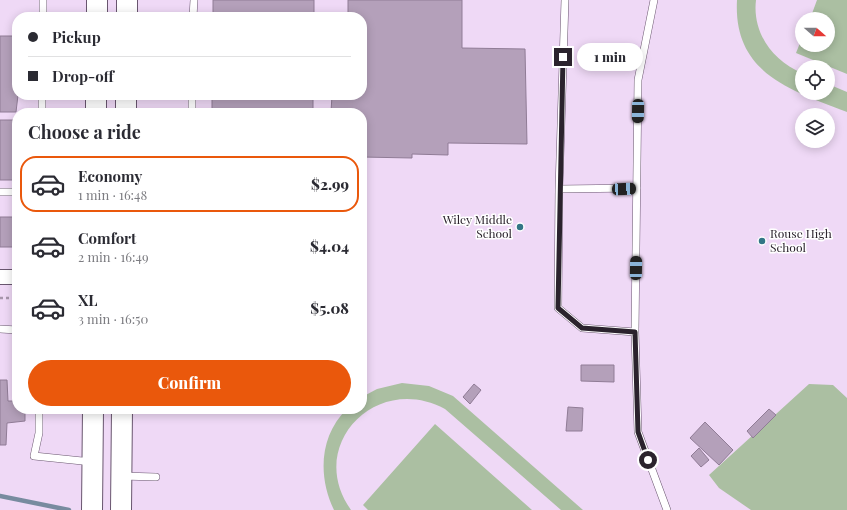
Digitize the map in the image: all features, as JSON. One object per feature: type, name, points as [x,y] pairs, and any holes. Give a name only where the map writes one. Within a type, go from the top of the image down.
[{"type":"main road","points":[[97,0],[97,12]]},
{"type":"main road","points":[[127,0],[127,12]]},
{"type":"main road","points":[[92,510],[93,414]]},
{"type":"main road","points":[[122,414],[122,510]]},
{"type":"street","points":[[0,277],[12,277]]},
{"type":"lane","points":[[43,0],[43,12]]},
{"type":"lane","points":[[193,12],[194,0]]},
{"type":"lane","points":[[565,0],[559,189],[558,308],[582,328],[635,332]]},
{"type":"lane","points":[[654,0],[638,80],[635,332],[638,432],[667,510]]},
{"type":"lane","points":[[559,189],[637,188]]},
{"type":"lane","points":[[0,192],[12,192]]},
{"type":"lane","points":[[0,329],[12,330]]},
{"type":"lane","points":[[39,414],[39,433],[34,456],[92,462]]},
{"type":"lane","points":[[122,476],[156,478]]},
{"type":"path","points":[[0,298],[12,298]]},
{"type":"green space","points":[[737,0],[756,0],[757,24],[761,34],[774,53],[782,61],[795,70],[795,90],[770,76],[755,62],[745,46],[738,25]]},
{"type":"green space","points":[[817,0],[847,0],[847,74],[835,69],[835,60],[813,60],[796,53],[835,52],[835,12],[813,12]]},
{"type":"green space","points":[[835,87],[847,92],[847,112],[816,100],[835,100]]},
{"type":"green space","points":[[402,383],[429,386],[453,396],[583,510],[561,510],[445,409],[419,400],[395,400],[373,408],[367,413],[367,394],[377,389]]},
{"type":"green space","points":[[809,384],[833,385],[847,398],[847,510],[751,510],[719,488],[709,475]]},
{"type":"green space","points":[[343,414],[365,414],[355,422],[342,440],[337,462],[339,486],[351,510],[334,510],[325,484],[324,457],[326,444],[338,420]]},
{"type":"green space","points":[[435,424],[532,510],[368,510],[363,505]]},
{"type":"building","points":[[213,0],[314,0],[314,12],[213,12]]},
{"type":"building","points":[[348,0],[462,0],[462,48],[525,49],[527,144],[448,143],[448,155],[412,154],[412,158],[367,157],[367,108],[331,108],[332,100],[367,100],[367,12],[348,12]]},
{"type":"building","points":[[0,36],[12,36],[12,100],[17,100],[16,108],[12,108],[12,112],[0,112]]},
{"type":"building","points":[[212,100],[313,100],[313,108],[212,108]]},
{"type":"building","points":[[0,120],[12,120],[12,180],[0,180]]},
{"type":"building","points":[[0,217],[12,217],[12,247],[0,247]]},
{"type":"building","points":[[581,365],[614,365],[614,382],[581,381]]},
{"type":"building","points":[[0,380],[7,380],[8,401],[12,401],[12,414],[25,414],[25,421],[7,423],[6,445],[0,445]]},
{"type":"building","points":[[474,384],[481,390],[470,404],[463,397]]},
{"type":"building","points":[[568,407],[583,408],[582,431],[566,431]]},
{"type":"building","points":[[769,409],[776,415],[753,438],[747,431]]},
{"type":"building","points":[[705,422],[733,450],[719,465],[690,438]]},
{"type":"building","points":[[699,448],[709,460],[701,467],[691,456]]},
{"type":"waterway","points":[[0,496],[69,510]]},
{"type":"place","name":"Wiley Middle School","points":[[520,227]]},
{"type":"place","name":"Rouse High School","points":[[762,241]]},
{"type":"route","points":[[563,57],[559,189],[558,308],[582,328],[635,332],[638,432],[648,460]]}]
